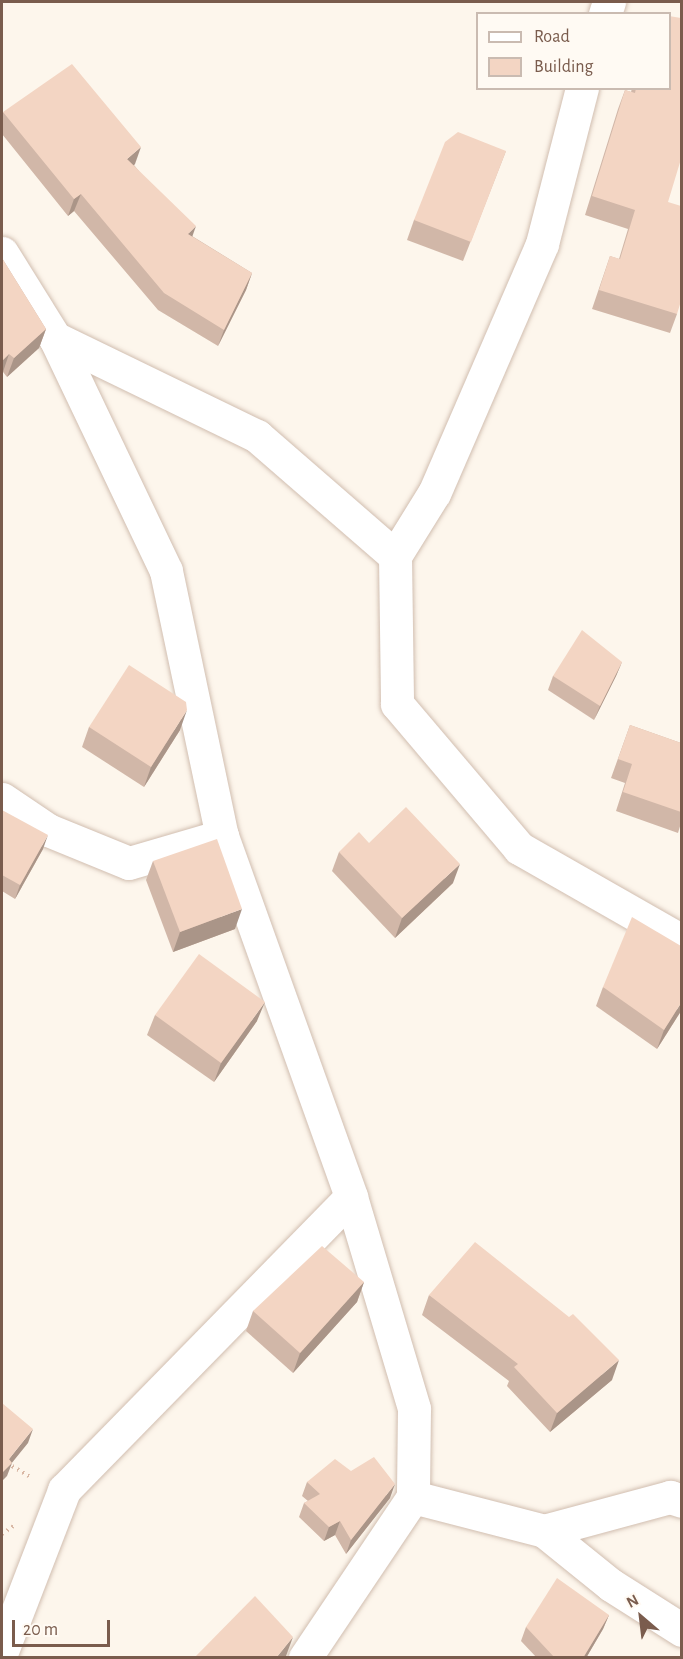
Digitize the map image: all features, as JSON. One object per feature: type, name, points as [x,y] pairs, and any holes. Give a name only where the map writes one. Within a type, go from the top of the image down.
[{"type":"street","points":[[581,90],[542,244],[434,493],[395,556],[397,704],[519,848],[681,941]]},
{"type":"street","points":[[2,253],[55,338],[166,571],[222,836],[351,1197],[414,1409],[413,1497],[305,1658]]},
{"type":"street","points":[[55,338],[257,436],[395,556]]},
{"type":"street","points":[[2,799],[48,830],[129,863],[222,836]]},
{"type":"street","points":[[2,1651],[64,1490],[351,1197]]},
{"type":"street","points":[[413,1497],[544,1531],[611,1585],[681,1630]]},
{"type":"street","points":[[544,1531],[670,1497],[681,1501]]},
{"type":"building","points":[[671,16],[681,18],[681,159],[668,202],[681,206],[681,301],[677,314],[599,290],[610,256],[620,259],[635,210],[592,196],[625,90],[635,93],[636,90],[671,90]]},
{"type":"building","points":[[72,64],[141,147],[127,159],[196,226],[188,234],[252,273],[224,330],[164,293],[81,194],[74,199],[3,112]]},
{"type":"building","points":[[458,132],[506,151],[471,242],[414,220],[445,142]]},
{"type":"building","points":[[2,258],[46,329],[14,358],[9,354],[2,361]]},
{"type":"building","points":[[582,630],[622,662],[600,706],[553,676]]},
{"type":"building","points":[[129,665],[186,702],[187,710],[151,767],[89,727]]},
{"type":"building","points":[[630,725],[681,743],[681,812],[623,792],[632,764],[618,759]]},
{"type":"building","points":[[406,807],[460,864],[402,918],[339,852],[359,832],[369,843]]},
{"type":"building","points":[[2,810],[48,835],[20,885],[2,875]]},
{"type":"building","points":[[217,839],[242,909],[180,932],[153,861]]},
{"type":"building","points":[[632,917],[681,946],[681,1003],[664,1030],[603,987]]},
{"type":"building","points":[[199,954],[265,1002],[221,1063],[155,1015]]},
{"type":"building","points":[[475,1242],[569,1317],[573,1314],[619,1360],[557,1413],[514,1367],[518,1364],[429,1295]]},
{"type":"building","points":[[322,1246],[364,1282],[300,1353],[253,1311]]},
{"type":"building","points":[[2,1403],[33,1429],[9,1459],[12,1463],[2,1473]]},
{"type":"building","points":[[374,1457],[395,1484],[351,1540],[340,1521],[329,1527],[304,1503],[320,1494],[307,1482],[335,1459],[351,1471]]},
{"type":"building","points":[[557,1578],[609,1615],[583,1658],[555,1658],[526,1627]]},
{"type":"building","points":[[255,1596],[293,1637],[276,1658],[195,1657]]}]
